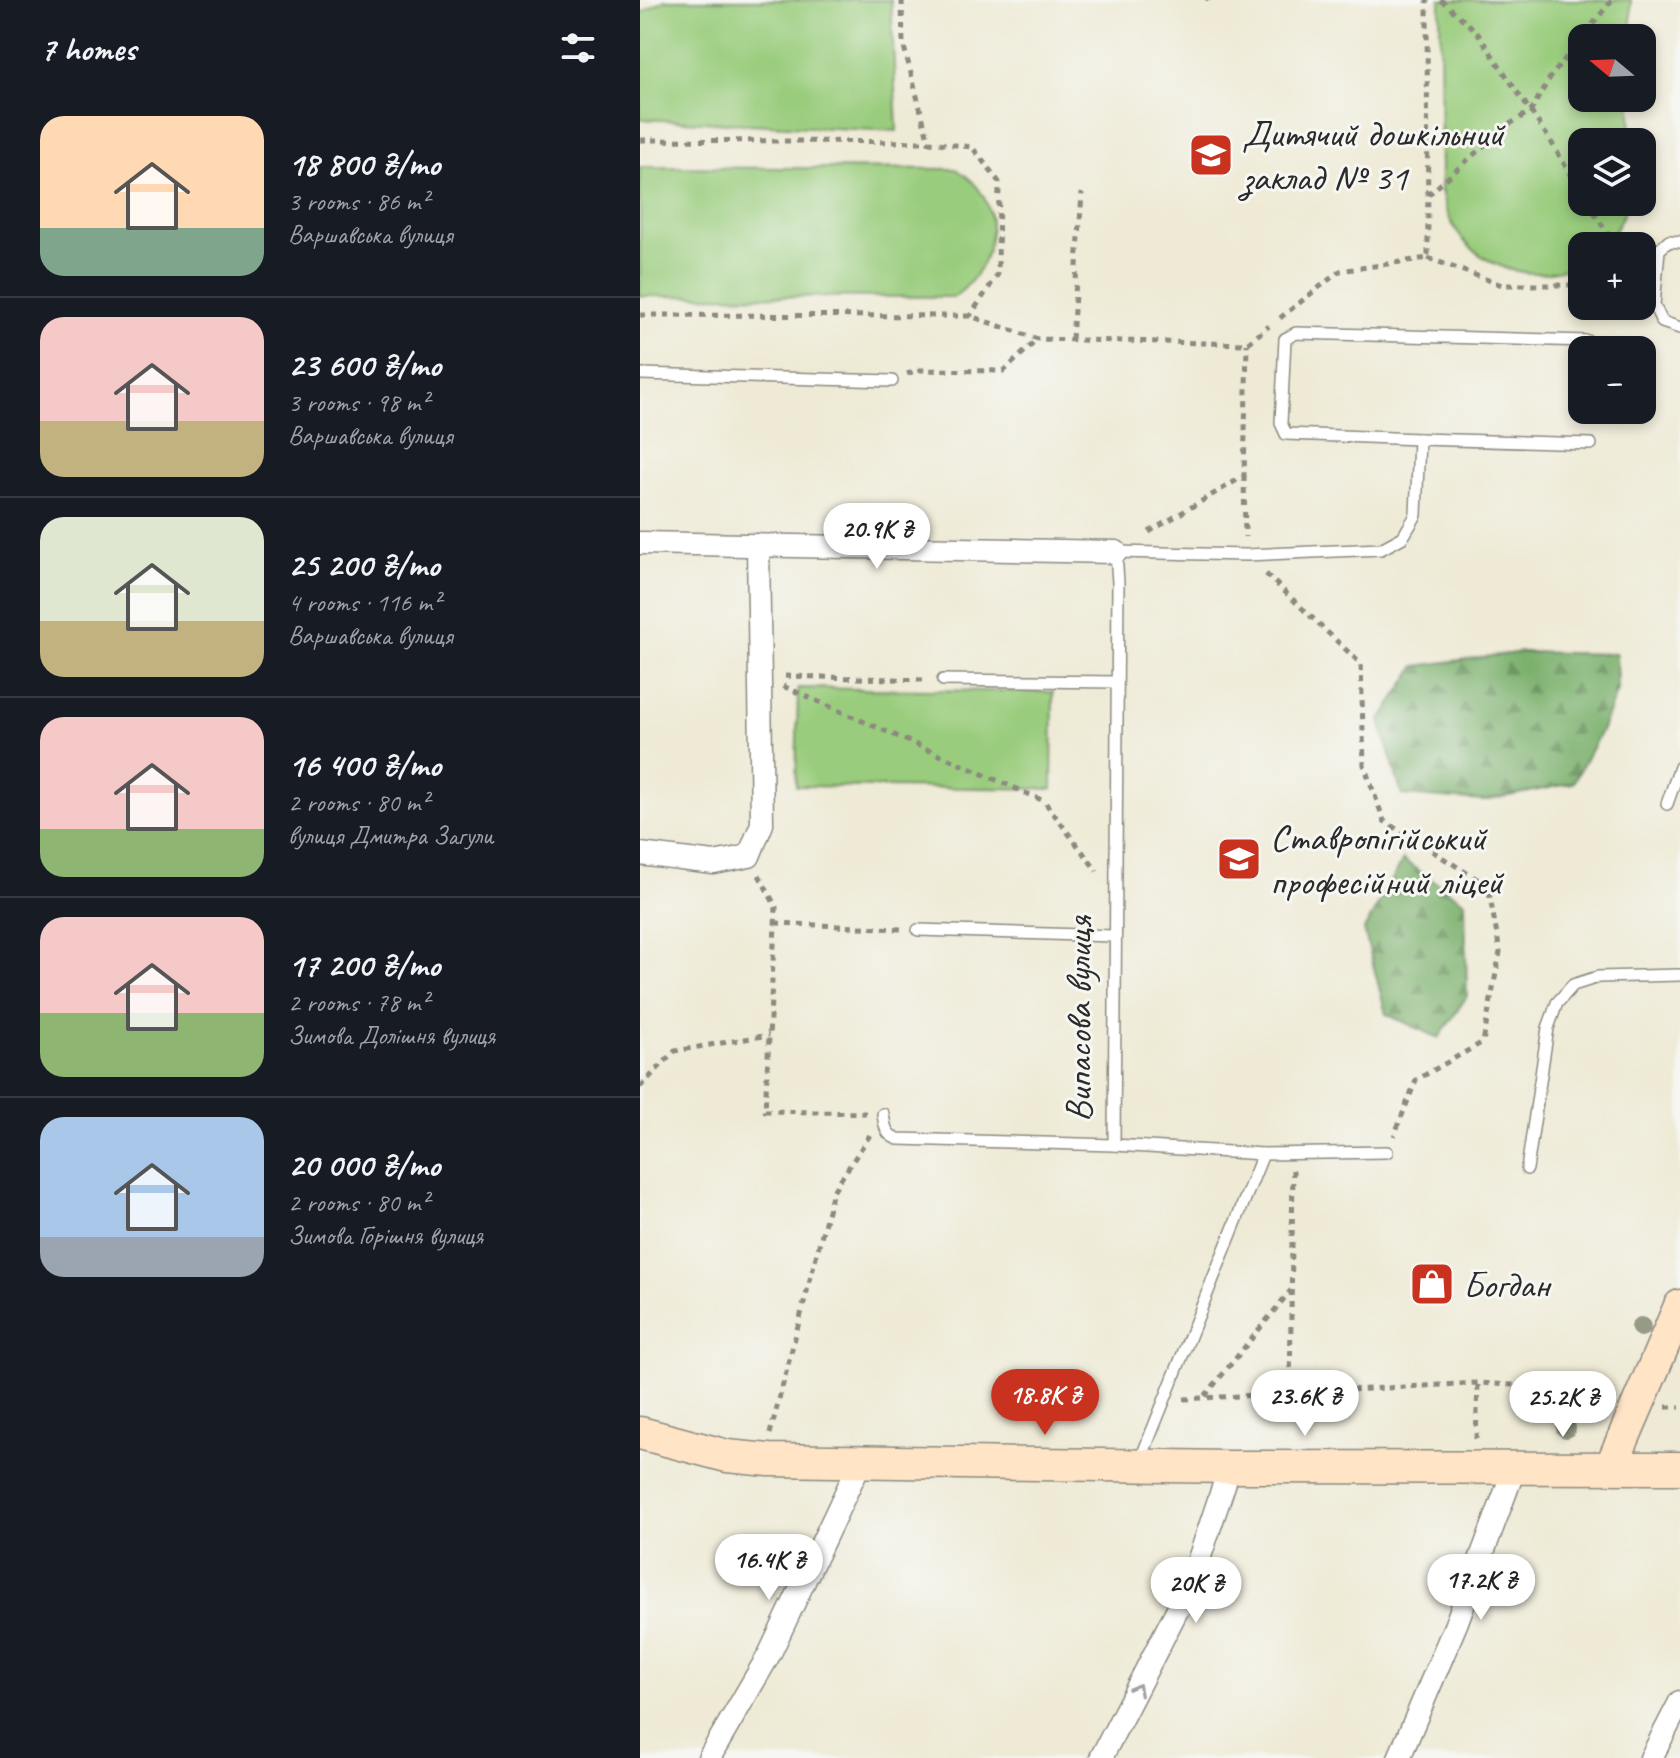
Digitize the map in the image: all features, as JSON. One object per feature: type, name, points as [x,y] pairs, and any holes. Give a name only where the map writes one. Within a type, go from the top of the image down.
[{"type":"street","points":[[640,543],[1116,552]]},
{"type":"street","points":[[640,854],[714,863],[749,856],[762,824],[758,545]]},
{"type":"street","points":[[1611,1467],[1680,1306]]},
{"type":"street","points":[[640,1433],[727,1456],[769,1460],[1230,1467],[1680,1468]]},
{"type":"street","points":[[709,1758],[770,1653],[860,1463]]},
{"type":"street","points":[[1101,1758],[1191,1583],[1230,1467]]},
{"type":"street","points":[[1399,1758],[1456,1624],[1515,1467]]},
{"type":"street","points":[[1651,1758],[1680,1702]]},
{"type":"lane","points":[[1680,242],[1669,241],[1659,250],[1654,305],[1662,322],[1680,328]]},
{"type":"lane","points":[[1568,340],[1296,333],[1285,339],[1281,423],[1286,434],[1591,444]]},
{"type":"lane","points":[[640,374],[892,381]]},
{"type":"lane","points":[[1116,552],[1246,555],[1369,552],[1393,545],[1411,527],[1416,515],[1419,439]]},
{"type":"lane","name":"Випасова вулиця","points":[[1116,552],[1114,1145],[1263,1154],[1387,1152]]},
{"type":"lane","points":[[943,680],[1117,682]]},
{"type":"lane","points":[[1667,804],[1680,767]]},
{"type":"lane","points":[[918,930],[1114,936]]},
{"type":"lane","points":[[1527,1169],[1548,1028],[1557,1003],[1573,985],[1598,977],[1680,975]]},
{"type":"lane","points":[[883,1114],[885,1130],[898,1139],[1114,1145]]},
{"type":"lane","points":[[1138,1465],[1263,1154]]},
{"type":"path","points":[[902,0],[903,43],[929,142]]},
{"type":"path","points":[[1427,0],[1428,258]]},
{"type":"path","points":[[1441,0],[1476,31],[1568,171]]},
{"type":"path","points":[[1428,195],[1505,127],[1531,111],[1549,79],[1612,0]]},
{"type":"path","points":[[640,140],[929,142],[972,147],[999,182],[998,274],[970,316]]},
{"type":"path","points":[[1072,339],[1082,193]]},
{"type":"path","points":[[640,315],[970,316],[1038,339],[1247,344],[1340,271],[1428,258],[1502,285],[1568,285]]},
{"type":"path","points":[[892,381],[917,370],[1004,371],[1038,339]]},
{"type":"path","points":[[1247,344],[1246,555],[1361,664],[1364,765],[1384,821],[1488,886],[1500,952],[1483,1042],[1416,1080],[1387,1152]]},
{"type":"path","points":[[1116,552],[1244,476]]},
{"type":"path","points":[[760,676],[943,680]]},
{"type":"path","points":[[760,676],[1044,801],[1115,895]]},
{"type":"path","points":[[749,856],[776,907],[765,1111],[883,1114]]},
{"type":"path","points":[[775,923],[918,930]]},
{"type":"path","points":[[640,1087],[675,1051],[769,1035]]},
{"type":"path","points":[[769,1440],[833,1191],[883,1114]]},
{"type":"path","points":[[1290,1392],[1293,1153]]},
{"type":"path","points":[[1204,1397],[1291,1290]]},
{"type":"path","points":[[1163,1400],[1478,1383],[1612,1391]]},
{"type":"path","points":[[1476,1444],[1478,1383]]},
{"type":"green space","points":[[665,0],[891,0],[897,131],[640,119],[640,14]]},
{"type":"green space","points":[[1440,0],[1631,0],[1631,24],[1568,24],[1568,112],[1631,112],[1631,128],[1568,128],[1568,216],[1622,216],[1614,232],[1568,232],[1568,268],[1565,269],[1529,273],[1510,269],[1477,253],[1464,240],[1451,221],[1441,190]]},
{"type":"green space","points":[[640,167],[956,169],[973,182],[984,197],[990,214],[988,250],[969,284],[954,297],[640,296]]},
{"type":"green space","points":[[1523,652],[1616,654],[1617,690],[1602,729],[1573,783],[1484,801],[1402,795],[1380,721],[1416,666]]},
{"type":"green space","points":[[798,688],[1053,692],[1052,789],[796,786]]},
{"type":"green space","points":[[1403,860],[1465,902],[1467,996],[1439,1038],[1386,1014],[1364,930]]},
{"type":"place","name":"Дитячий дошкільний заклад № 31","points":[[1211,155]]},
{"type":"place","name":"Ставропігійський професійний ліцей","points":[[1239,859]]},
{"type":"place","name":"Богдан","points":[[1432,1284]]}]
